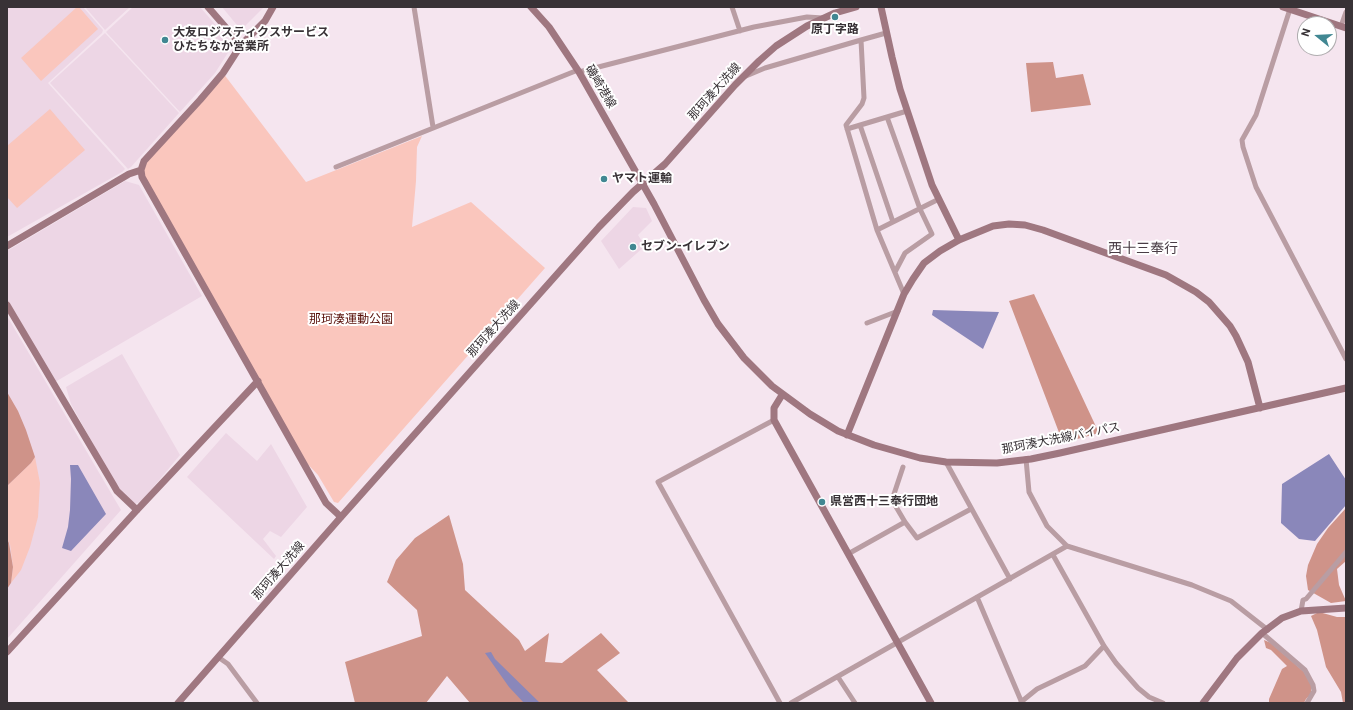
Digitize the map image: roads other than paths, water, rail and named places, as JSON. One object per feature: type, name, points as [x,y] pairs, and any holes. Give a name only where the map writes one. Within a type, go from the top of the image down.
[{"type":"street","points":[[208,7],[241,45]]},
{"type":"street","points":[[273,7],[265,21],[241,45],[223,73],[144,161],[141,170],[142,177],[326,503],[341,517]]},
{"type":"street","points":[[414,7],[434,127]]},
{"type":"street","name":"磯崎港線","points":[[531,7],[549,27],[578,71],[642,184]]},
{"type":"street","points":[[732,7],[740,31]]},
{"type":"street","name":"那珂湊大洗線","points":[[178,703],[599,227],[630,194],[665,164],[743,77],[776,46],[806,26],[823,18],[856,7]]},
{"type":"street","points":[[881,7],[895,70],[932,186],[959,240]]},
{"type":"street","points":[[1346,12],[1344,27],[1287,8],[1256,115],[1242,140],[1242,147],[1256,187],[1346,358]]},
{"type":"street","points":[[336,167],[578,71],[740,31],[807,17],[823,18]]},
{"type":"street","points":[[743,77],[765,68],[886,33]]},
{"type":"street","points":[[861,40],[864,98],[862,104],[846,124],[877,230],[904,294]]},
{"type":"street","points":[[847,129],[908,111]]},
{"type":"street","points":[[887,117],[920,209],[932,234],[905,253],[895,272]]},
{"type":"street","points":[[860,125],[893,222]]},
{"type":"street","points":[[7,246],[129,174],[141,170]]},
{"type":"street","name":"那珂湊大洗線バイパス","points":[[642,184],[718,324],[744,358],[782,395],[810,414],[847,435],[900,453],[946,462],[997,463],[1026,459],[1346,388]]},
{"type":"street","points":[[877,230],[939,199]]},
{"type":"street","points":[[847,435],[904,294],[924,264],[940,251],[959,240],[992,226],[1009,224],[1025,225],[1166,275],[1196,292],[1209,302],[1230,326],[1236,336],[1248,362],[1260,408]]},
{"type":"street","points":[[7,304],[117,491],[137,510]]},
{"type":"street","points":[[867,323],[898,311]]},
{"type":"street","points":[[7,652],[258,381]]},
{"type":"street","points":[[782,395],[774,408],[774,420],[931,703]]},
{"type":"street","points":[[774,420],[658,482],[780,703]]},
{"type":"street","points":[[1026,459],[1029,492],[1047,526],[1067,546],[1192,585],[1231,601],[1265,631],[1305,670],[1314,691],[1307,703]]},
{"type":"street","points":[[946,462],[1010,579]]},
{"type":"street","points":[[903,467],[892,500],[905,522],[917,538],[971,508]]},
{"type":"street","points":[[848,554],[905,522]]},
{"type":"street","points":[[791,703],[1067,546]]},
{"type":"street","points":[[1301,611],[1303,600],[1306,599],[1346,552]]},
{"type":"street","points":[[1053,555],[1104,646],[1116,663],[1138,688],[1149,697],[1163,703]]},
{"type":"street","points":[[977,597],[1021,702],[1037,689],[1085,666],[1104,646]]},
{"type":"street","points":[[1204,703],[1232,663],[1265,631],[1282,618],[1301,611],[1346,608]]},
{"type":"street","points":[[218,657],[228,664],[257,703]]},
{"type":"street","points":[[838,677],[856,703]]},
{"type":"place","name":"原丁字路","points":[[835,17]]},
{"type":"place","name":"大友ロジスティクスサービス ひたちなか営業所","points":[[165,40]]},
{"type":"place","name":"ヤマト運輸","points":[[604,179]]},
{"type":"place","name":"セブン-イレブン","points":[[633,247]]},
{"type":"place","name":"県営西十三奉行団地","points":[[822,502]]},
{"type":"district","name":"西十三奉行","points":[[1143,249]]},
{"type":"park label","name":"那珂湊運動公園","points":[[351,320]]}]
